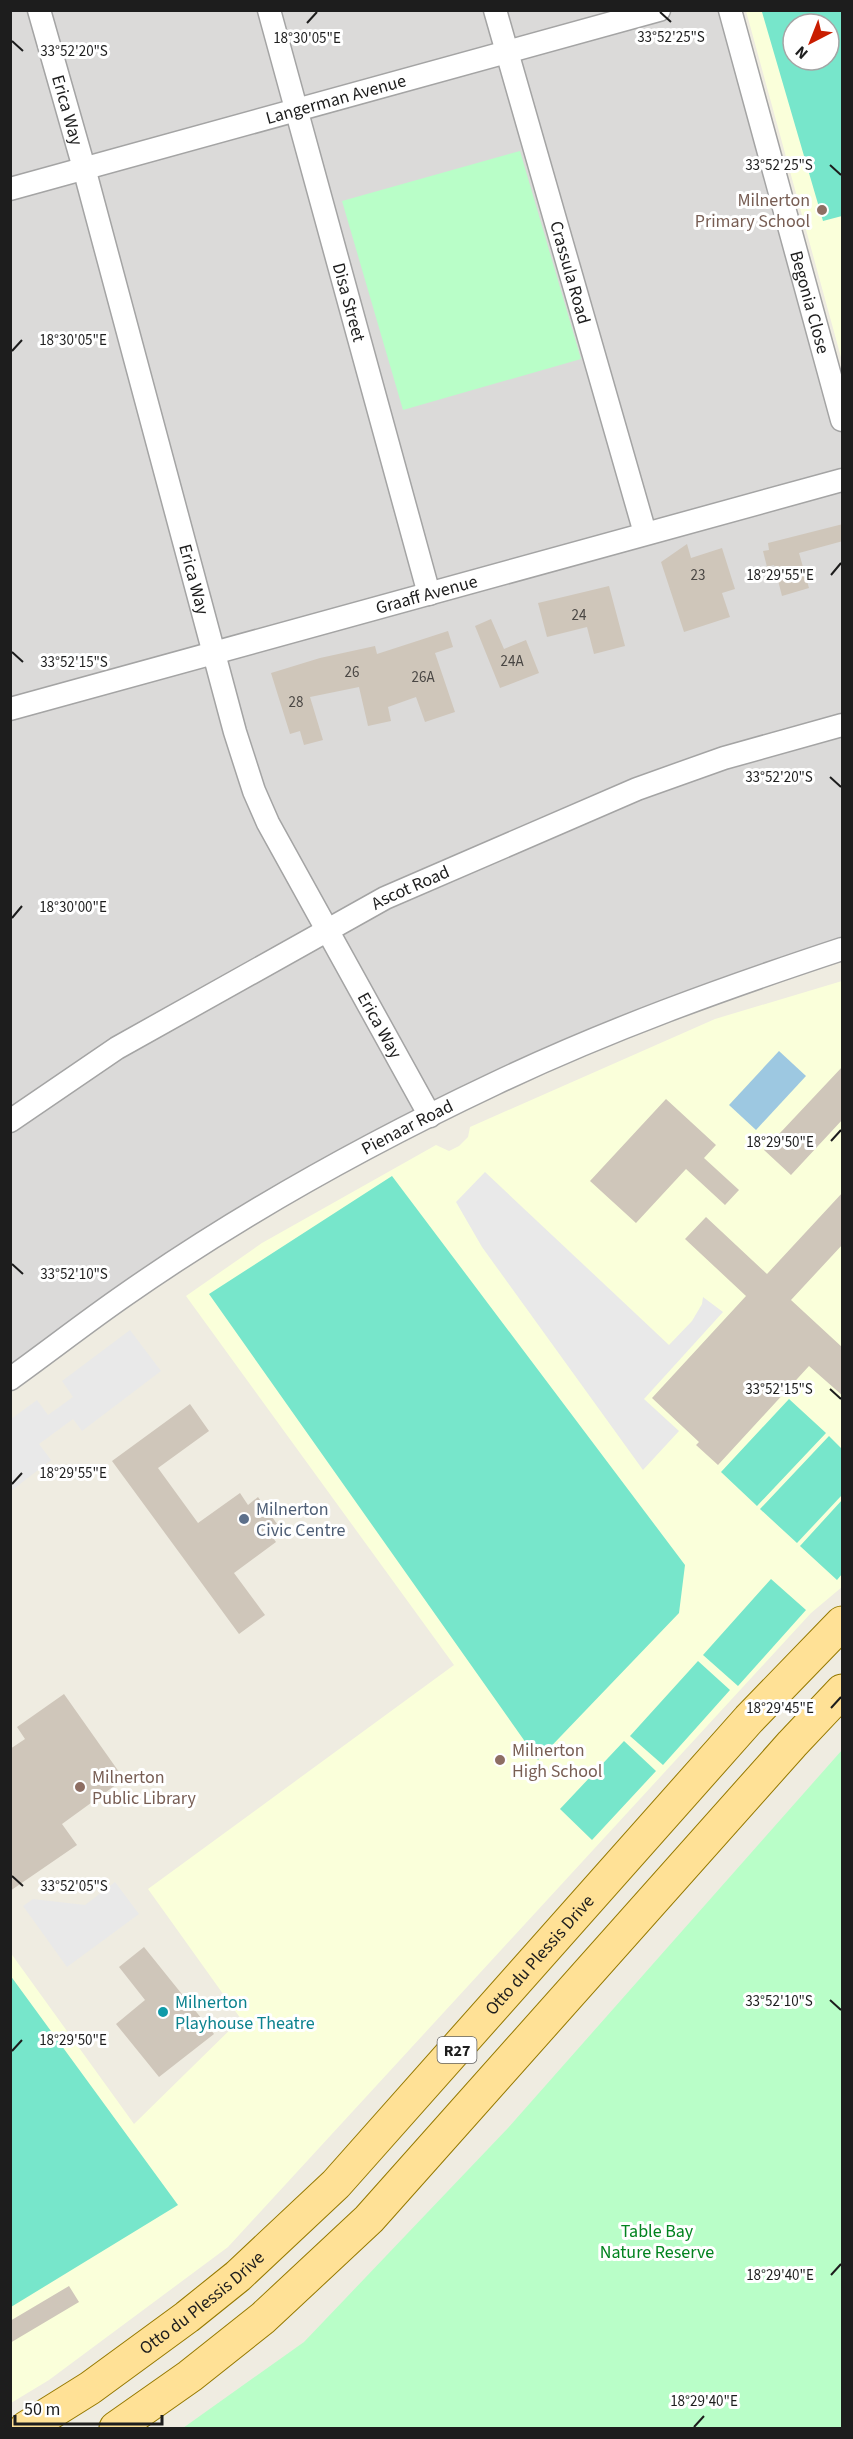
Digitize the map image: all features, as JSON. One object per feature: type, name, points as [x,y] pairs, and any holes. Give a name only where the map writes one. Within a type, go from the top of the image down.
[{"type":"main road","name":"Otto du Plessis Drive","points":[[26,2428],[90,2388],[187,2317],[238,2276],[336,2184],[749,1719],[843,1623]]},
{"type":"main road","name":"R27","points":[[116,2428],[190,2376],[263,2318],[369,2219],[425,2159],[792,1744],[843,1692]]},
{"type":"street","name":"Erica Way","points":[[39,10],[84,168],[234,732],[254,791],[268,823],[430,1116]]},
{"type":"street","name":"Disa Street","points":[[269,10],[429,594]]},
{"type":"street","name":"Crassula Road","points":[[495,10],[645,533]]},
{"type":"street","name":"Langerman Avenue","points":[[10,189],[659,10]]},
{"type":"street","name":"Begonia Close","points":[[730,10],[843,420]]},
{"type":"street","name":"Graaff Avenue","points":[[10,709],[214,655],[645,533],[843,480]]},
{"type":"street","name":"Ascot Road","points":[[10,1121],[117,1048],[385,898],[637,789],[724,758],[843,725]]},
{"type":"street","name":"Pienaar Road","points":[[10,1379],[126,1294],[204,1243],[308,1181],[430,1116],[558,1055],[710,994],[843,949]]},
{"type":"shaded area","points":[[11,11],[730,11],[842,420],[842,949],[721,989],[308,1181],[11,1379]]},
{"type":"shaded area","name":"Milnerton Primary School","points":[[746,11],[842,11],[842,361]]},
{"type":"shaded area","name":"Milnerton High School","points":[[842,981],[842,1587],[811,1613],[228,2247],[49,2380],[11,2403],[10,1952],[134,2124],[241,2019],[148,1889],[454,1665],[186,1296],[262,1243],[436,1145],[449,1151],[459,1146],[468,1137],[470,1127],[715,1019]]},
{"type":"shaded area","points":[[485,1172],[669,1345],[692,1321],[702,1304],[703,1297],[723,1312],[644,1399],[679,1431],[643,1470],[482,1247],[456,1202]]},
{"type":"shaded area","points":[[130,1330],[161,1371],[82,1431],[73,1419],[39,1444],[51,1460],[11,1491],[11,1419],[37,1400],[48,1415],[73,1397],[62,1381]]},
{"type":"shaded area","points":[[115,1882],[139,1914],[67,1967],[23,1906],[33,1899],[85,1905]]},
{"type":"green space","points":[[768,10],[842,11],[842,216],[823,221],[762,12]]},
{"type":"green space","points":[[520,151],[581,359],[403,410],[342,201]]},
{"type":"green space","points":[[392,1176],[685,1565],[679,1613],[538,1760],[209,1294]]},
{"type":"green space","points":[[789,1399],[826,1433],[757,1506],[721,1472]]},
{"type":"green space","points":[[829,1436],[842,1449],[842,1495],[797,1543],[760,1509]]},
{"type":"green space","points":[[842,1500],[842,1574],[837,1580],[800,1546]]},
{"type":"green space","points":[[771,1579],[806,1610],[738,1686],[703,1655]]},
{"type":"green space","points":[[698,1661],[730,1690],[663,1765],[630,1736]]},
{"type":"green space","points":[[624,1741],[656,1771],[592,1840],[560,1809]]},
{"type":"green space","name":"Table Bay Nature Reserve","points":[[842,1750],[842,2428],[183,2428],[304,2342],[508,2128]]},
{"type":"green space","points":[[10,1975],[178,2205],[11,2307],[10,2307]]},
{"type":"water","points":[[779,1051],[806,1076],[756,1130],[729,1105]]},
{"type":"building","points":[[843,524],[843,541],[799,553],[809,588],[782,596],[774,565],[767,567],[763,551],[769,550],[768,543]]},
{"type":"building","points":[[687,544],[691,558],[722,548],[735,589],[722,593],[730,617],[684,632],[661,562]]},
{"type":"building","points":[[609,586],[625,646],[594,654],[587,627],[547,637],[538,603]]},
{"type":"building","points":[[491,619],[504,649],[526,640],[539,673],[500,688],[475,626]]},
{"type":"building","points":[[448,631],[453,647],[435,653],[455,712],[425,722],[416,697],[388,707],[391,721],[368,726],[359,687],[310,697],[323,740],[304,745],[300,731],[290,734],[271,673],[320,658],[375,646],[377,654]]},
{"type":"building","points":[[843,1066],[843,1119],[791,1175],[764,1150]]},
{"type":"building","points":[[666,1099],[716,1145],[704,1158],[739,1190],[725,1205],[686,1169],[636,1223],[590,1181]]},
{"type":"building","points":[[843,1192],[843,1244],[791,1300],[843,1348],[843,1396],[809,1366],[718,1465],[696,1445],[699,1442],[652,1398],[746,1296],[685,1239],[706,1217],[767,1274]]},
{"type":"building","name":"Milnerton Civic Centre","points":[[190,1404],[209,1431],[158,1468],[198,1523],[240,1493],[248,1505],[258,1497],[277,1524],[268,1531],[276,1542],[234,1573],[265,1615],[239,1634],[112,1461]]},
{"type":"building","name":"Milnerton Public Library","points":[[64,1694],[124,1779],[62,1824],[77,1845],[10,1891],[10,1749],[25,1739],[17,1727]]},
{"type":"building","name":"Milnerton Playhouse Theatre","points":[[144,1947],[214,2034],[159,2077],[116,2024],[145,2000],[119,1967]]},
{"type":"building","points":[[69,2286],[79,2302],[10,2343],[10,2321]]},
{"type":"place","name":"Milnerton Primary School","points":[[822,210]]},
{"type":"place","name":"Milnerton Civic Centre","points":[[244,1519]]},
{"type":"place","name":"Milnerton High School","points":[[500,1760]]},
{"type":"place","name":"Milnerton Public Library","points":[[80,1787]]},
{"type":"place","name":"Milnerton Playhouse Theatre","points":[[163,2012]]}]
